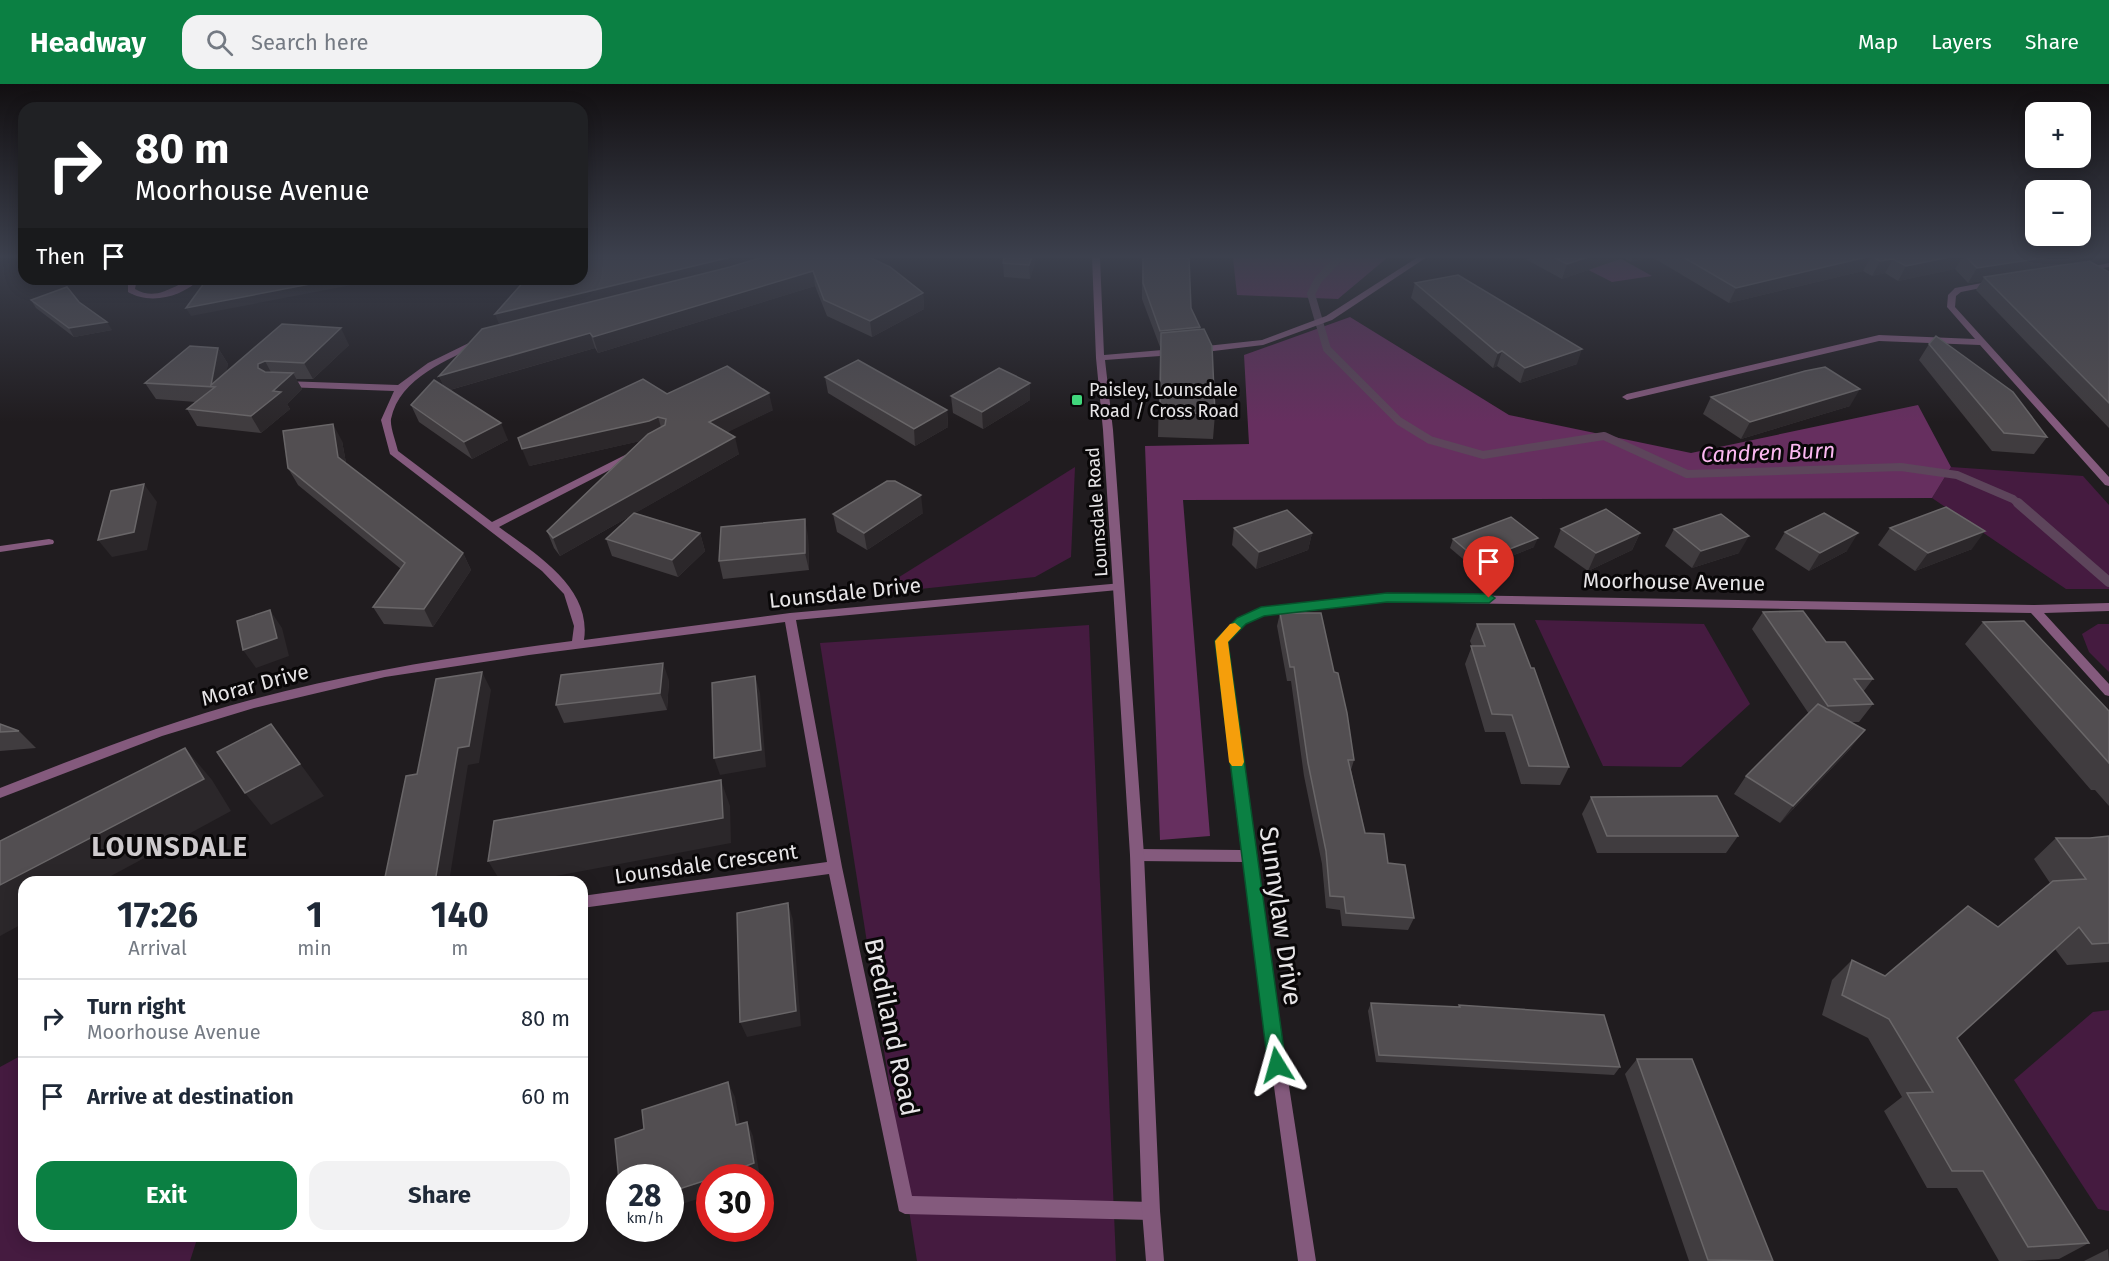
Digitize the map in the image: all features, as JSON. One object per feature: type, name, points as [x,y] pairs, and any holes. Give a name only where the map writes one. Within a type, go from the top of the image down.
[{"type":"street","name":"Lounsdale Road","points":[[1098,312],[1118,586]]},
{"type":"street","points":[[1100,358],[1263,342],[1329,318],[1338,312]]},
{"type":"street","points":[[1955,312],[2109,483]]},
{"type":"street","points":[[492,337],[471,344],[431,365],[400,388],[386,420],[393,452],[546,568],[569,593],[580,626],[577,645]]},
{"type":"street","points":[[1627,397],[1878,338],[1981,342]]},
{"type":"street","points":[[274,383],[400,388]]},
{"type":"street","points":[[492,526],[645,448]]},
{"type":"street","points":[[0,549],[49,542]]},
{"type":"street","points":[[1118,586],[1137,855],[1155,1261]]},
{"type":"street","name":"Lounsdale Drive","points":[[529,651],[790,617],[1118,586]]},
{"type":"street","name":"Moorhouse Avenue","points":[[1241,621],[1261,611],[1387,598],[2034,609],[2109,607]]},
{"type":"street","points":[[2034,609],[2109,692]]},
{"type":"street","name":"Brediland Road","points":[[790,617],[835,867],[905,1205],[1151,1211]]},
{"type":"street","name":"Sunnylaw Drive","points":[[1241,621],[1221,641],[1306,1261]]},
{"type":"street","name":"Morar Drive","points":[[0,793],[158,732],[254,703],[385,673],[529,651]]},
{"type":"street","points":[[1137,855],[1249,856]]},
{"type":"street","name":"Lounsdale Crescent","points":[[588,901],[835,867]]},
{"type":"shaded area","points":[[1350,317],[1509,415],[1691,453],[1918,405],[1951,467],[1932,498],[1183,500],[1210,836],[1160,840],[1145,446],[1249,444],[1244,355]]},
{"type":"shaded area","points":[[1075,467],[1071,557],[1035,577],[872,594]]},
{"type":"shaded area","points":[[1951,467],[2083,476],[2109,505],[2109,589],[2066,589],[1932,498]]},
{"type":"shaded area","points":[[1535,620],[1704,624],[1750,704],[1681,767],[1603,766]]},
{"type":"shaded area","points":[[2098,624],[2109,624],[2109,672],[2089,652],[2082,634]]},
{"type":"shaded area","points":[[1089,625],[1116,1261],[917,1261],[820,643]]},
{"type":"shaded area","points":[[2109,1010],[2109,1211],[2098,1209],[2014,1080],[2093,1012]]},
{"type":"shaded area","points":[[18,1057],[18,1242],[196,1242],[190,1261],[0,1261],[0,1067]]},
{"type":"building","points":[[47,312],[93,312],[107,322],[69,328]]},
{"type":"building","points":[[550,312],[677,312],[593,337],[590,333],[439,376],[482,329]]},
{"type":"building","points":[[850,312],[887,312],[870,321]]},
{"type":"building","points":[[1153,312],[1193,312],[1200,327],[1160,331]]},
{"type":"building","points":[[1449,312],[1520,312],[1582,349],[1525,368],[1502,351],[1498,353]]},
{"type":"building","points":[[2019,312],[2109,312],[2109,403]]},
{"type":"building","points":[[282,324],[341,328],[304,363],[265,361],[258,364],[258,368],[265,372],[293,373],[273,391],[281,392],[251,416],[187,409],[215,387],[145,383],[190,346],[218,348],[211,385]]},
{"type":"building","points":[[1204,329],[1212,346],[1215,414],[1160,412],[1161,333]]},
{"type":"building","points":[[1936,336],[2013,392],[2047,437],[2004,433],[1929,344]]},
{"type":"building","points":[[858,360],[947,410],[914,429],[825,377]]},
{"type":"building","points":[[727,366],[769,393],[709,422],[735,437],[553,538],[547,531],[648,434],[665,425],[666,419],[658,417],[649,421],[522,449],[518,438],[643,379],[667,394]]},
{"type":"building","points":[[1825,367],[1860,389],[1750,422],[1711,397],[1805,371]]},
{"type":"building","points":[[999,368],[1030,383],[982,412],[951,396]]},
{"type":"building","points":[[434,380],[501,423],[464,442],[411,405]]},
{"type":"building","points":[[333,424],[338,457],[463,553],[424,609],[373,607],[405,563],[288,468],[283,431]]},
{"type":"building","points":[[887,481],[895,481],[921,495],[864,533],[833,514]]},
{"type":"building","points":[[144,484],[134,532],[98,540],[111,491]]},
{"type":"building","points":[[1946,507],[1985,531],[1928,553],[1890,528]]},
{"type":"building","points":[[1606,509],[1640,533],[1596,553],[1561,529]]},
{"type":"building","points":[[1287,510],[1312,533],[1259,552],[1234,528]]},
{"type":"building","points":[[634,513],[700,533],[672,560],[606,539]]},
{"type":"building","points":[[1824,513],[1858,533],[1820,553],[1785,532]]},
{"type":"building","points":[[1721,514],[1749,536],[1701,551],[1674,529]]},
{"type":"building","points":[[1511,517],[1538,538],[1479,561],[1453,539]]},
{"type":"building","points":[[805,519],[805,553],[719,561],[721,527]]},
{"type":"building","points":[[270,610],[277,638],[243,650],[237,621]]},
{"type":"building","points":[[1803,611],[1826,642],[1845,642],[1873,679],[1854,679],[1873,704],[1828,706],[1763,612]]},
{"type":"building","points":[[1280,613],[1321,613],[1334,672],[1338,673],[1347,713],[1354,760],[1348,760],[1365,833],[1384,834],[1388,863],[1405,865],[1414,918],[1346,913],[1344,897],[1330,896],[1326,851],[1308,763],[1294,667],[1290,667]]},
{"type":"building","points":[[2024,621],[2109,711],[2109,763],[1983,622]]},
{"type":"building","points":[[1477,624],[1514,624],[1531,668],[1534,668],[1569,767],[1529,766],[1512,715],[1492,714],[1471,646],[1485,646]]},
{"type":"building","points":[[663,663],[660,693],[556,705],[561,675]]},
{"type":"building","points":[[482,672],[469,746],[458,748],[436,876],[385,876],[406,776],[417,774],[436,679]]},
{"type":"building","points":[[755,676],[761,750],[714,758],[712,683]]},
{"type":"building","points":[[1818,704],[1865,730],[1793,806],[1746,776]]},
{"type":"building","points":[[0,724],[19,731],[0,732]]},
{"type":"building","points":[[271,724],[300,764],[245,793],[217,752]]},
{"type":"building","points":[[185,748],[204,779],[0,885],[0,841]]},
{"type":"building","points":[[721,780],[723,818],[488,861],[494,821]]},
{"type":"building","points":[[1717,796],[1738,836],[1607,836],[1591,797]]},
{"type":"building","points":[[2109,836],[2109,943],[2092,944],[2079,927],[1957,1038],[2089,1243],[2028,1247],[1983,1171],[1952,1171],[1907,1093],[1933,1092],[1889,1019],[1842,995],[1852,960],[1885,976],[1968,906],[1998,927],[2053,881],[2086,879],[2056,838]]},
{"type":"building","points":[[788,903],[796,1011],[740,1022],[737,913]]},
{"type":"building","points":[[1371,1003],[1460,1007],[1459,1005],[1604,1015],[1620,1067],[1379,1055]]},
{"type":"building","points":[[1637,1059],[1692,1059],[1773,1261],[1708,1260]]},
{"type":"building","points":[[728,1082],[736,1125],[747,1122],[754,1163],[696,1164],[696,1184],[684,1187],[684,1164],[617,1164],[615,1139],[644,1129],[642,1110]]},
{"type":"waterway","name":"Candren Burn","points":[[1316,312],[1327,349],[1399,421],[1430,440],[1483,455],[1604,436],[1687,474],[1901,467],[1957,475],[2013,499],[2020,505]]},
{"type":"waterway","name":"Candren Burn","points":[[2018,503],[2109,582]]},
{"type":"slow traffic","points":[[1235,628],[1221,641],[1237,762]]},
{"type":"place","name":"Paisley, Lounsdale Road / Cross Road","points":[[1077,400]]},
{"type":"district","name":"LOUNSDALE","points":[[170,847]]},
{"type":"route","points":[[1277,1065],[1221,641],[1241,621],[1261,611],[1387,598],[1489,598]]}]
